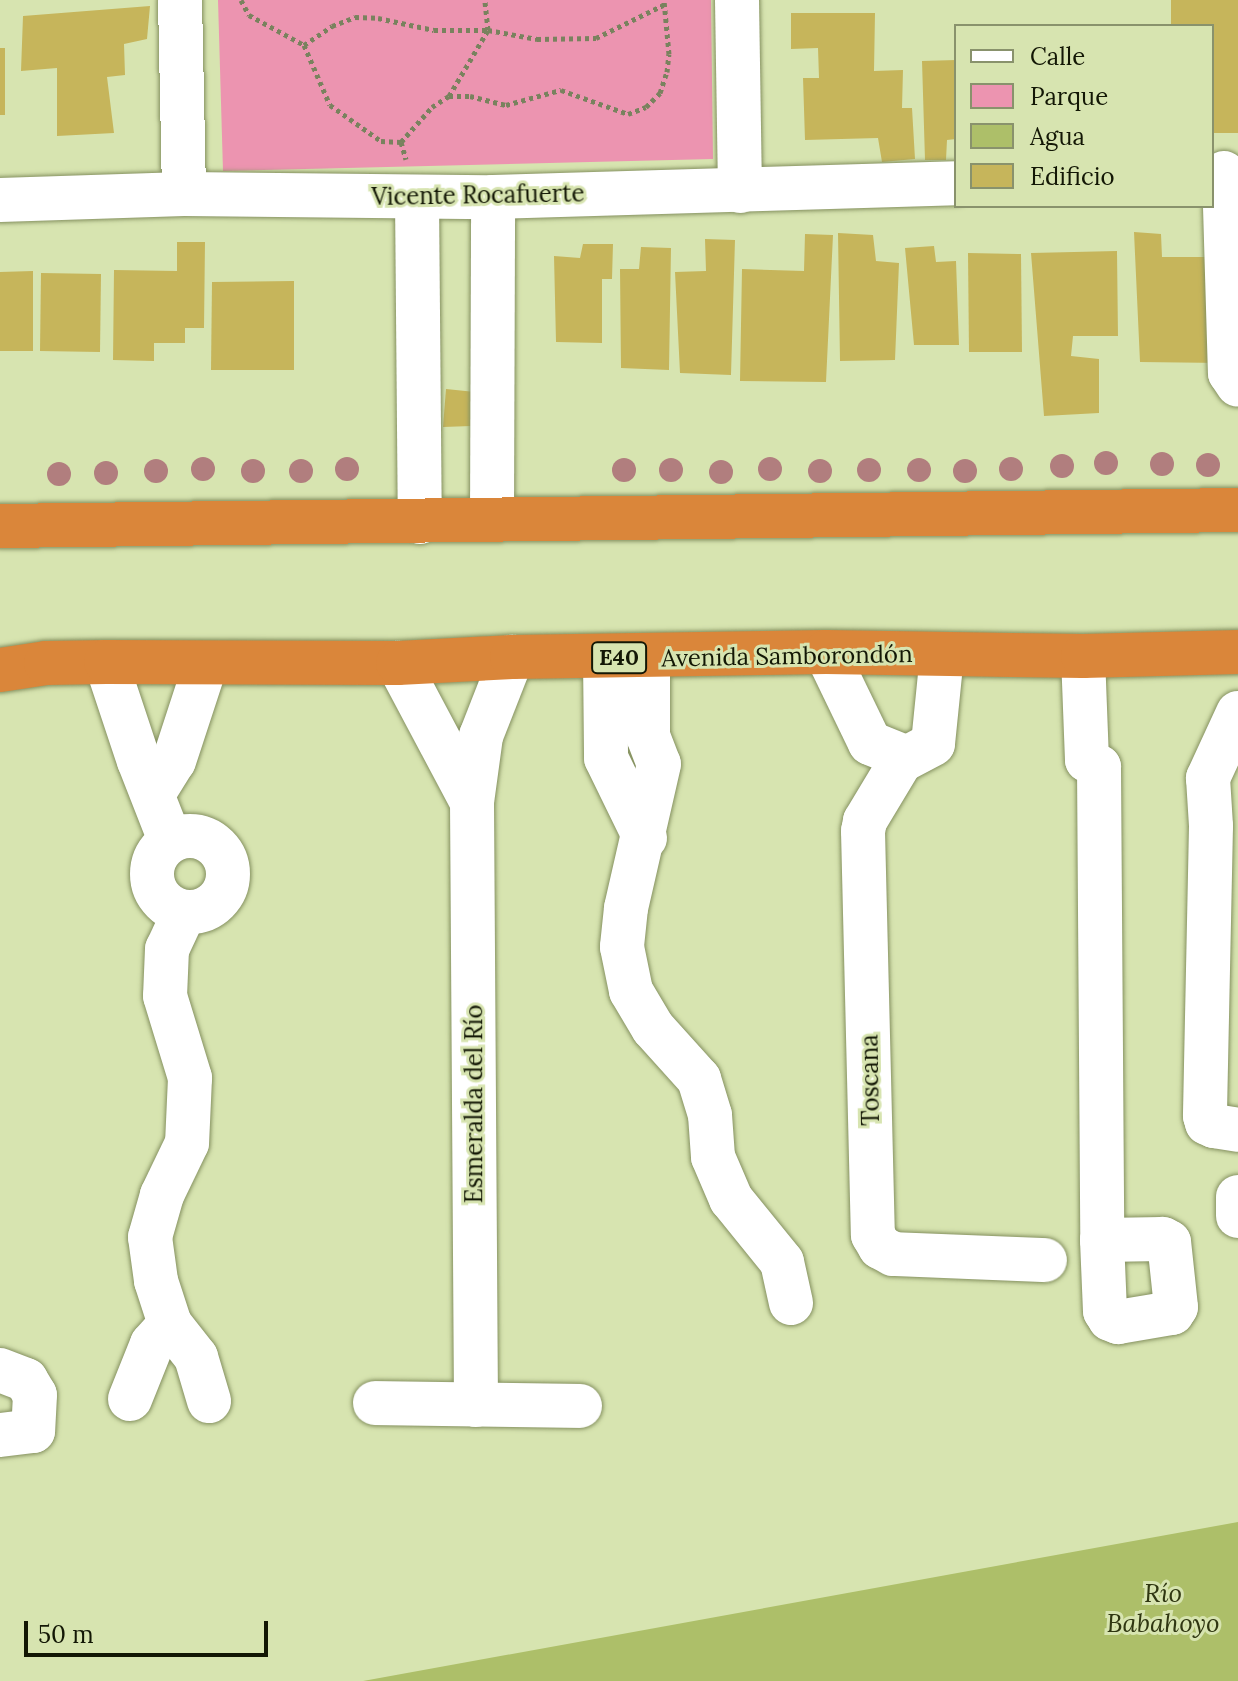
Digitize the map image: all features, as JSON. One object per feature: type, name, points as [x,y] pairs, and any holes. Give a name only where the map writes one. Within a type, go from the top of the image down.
[{"type":"highway","points":[[0,526],[1238,510]]},
{"type":"highway","name":"Avenida Samborondón","points":[[0,670],[46,663],[106,662],[398,663],[512,657],[648,658],[826,652],[1093,656],[1238,652]]},
{"type":"street","points":[[180,0],[184,194]]},
{"type":"street","points":[[737,0],[740,191]]},
{"type":"street","points":[[1225,173],[1230,373],[1238,385]]},
{"type":"street","name":"Vicente Rocafuerte","points":[[0,200],[184,194],[493,197],[954,183]]},
{"type":"street","points":[[492,519],[493,197]]},
{"type":"street","points":[[417,198],[420,522]]},
{"type":"street","points":[[826,652],[870,743],[905,757]]},
{"type":"street","name":"Toscana","points":[[942,655],[933,744],[905,757],[865,821],[863,831],[873,1235],[880,1247],[893,1254],[1045,1260]]},
{"type":"street","points":[[1093,656],[1087,760],[1099,767],[1102,1240]]},
{"type":"street","name":"Esmeralda del Río","points":[[476,1405],[472,802],[485,723],[512,657]]},
{"type":"street","points":[[605,658],[627,731],[659,764],[645,838],[626,908],[622,947],[631,991],[653,1028],[699,1079],[710,1115],[713,1157],[731,1199],[782,1262],[791,1303]]},
{"type":"street","points":[[627,731],[648,658]]},
{"type":"street","points":[[106,662],[170,840]]},
{"type":"street","points":[[153,794],[174,761],[206,663]]},
{"type":"street","name":"Esmeralda del Río","points":[[398,663],[472,802]]},
{"type":"street","points":[[1238,713],[1208,778],[1211,826],[1205,1116],[1207,1123],[1214,1126],[1238,1130]]},
{"type":"street","points":[[433,725],[485,723]]},
{"type":"street","points":[[132,735],[181,737]]},
{"type":"street","points":[[1211,826],[1238,764]]},
{"type":"street","points":[[195,835],[217,845],[229,867],[225,891],[208,909],[184,913],[162,903],[151,882],[154,857],[170,840],[195,835]]},
{"type":"street","points":[[184,913],[167,949],[165,996],[190,1078],[187,1143],[162,1195],[150,1237],[156,1281],[170,1324],[196,1357],[209,1401]]},
{"type":"street","points":[[1238,1197],[1238,1216]]},
{"type":"street","points":[[130,1399],[152,1344],[170,1324]]},
{"type":"street","points":[[0,1370],[26,1380],[35,1395],[33,1431],[0,1435]]},
{"type":"street","points":[[375,1403],[580,1406]]},
{"type":"path","points":[[241,0],[249,15],[304,45],[330,105],[381,141],[401,142]]},
{"type":"path","points":[[401,142],[432,107],[449,96],[488,30],[485,0]]},
{"type":"path","points":[[304,45],[332,26],[355,17],[378,18],[434,30],[488,30],[537,39],[596,38],[663,2],[669,54],[667,72],[660,93],[646,107],[628,114],[561,90],[506,105],[470,96],[449,96]]},
{"type":"path","points":[[401,142],[417,198]]},
{"type":"green space","points":[[218,0],[711,0],[713,159],[223,171]]},
{"type":"water","name":"Río Babahoyo","points":[[1238,1522],[1238,1681],[363,1681]]},
{"type":"building","points":[[1171,0],[1238,0],[1238,133],[1214,133],[1214,24],[1171,24]]},
{"type":"building","points":[[150,6],[147,39],[124,44],[125,75],[107,77],[114,133],[57,136],[57,68],[21,71],[23,16]]},
{"type":"building","points":[[791,13],[875,13],[874,71],[903,70],[902,108],[912,108],[915,159],[882,162],[878,138],[805,140],[803,78],[819,78],[818,48],[791,49]]},
{"type":"building","points":[[0,48],[5,48],[5,115],[0,115]]},
{"type":"building","points":[[954,60],[954,139],[947,140],[946,160],[925,160],[922,61]]},
{"type":"building","points":[[1134,232],[1161,234],[1162,257],[1217,257],[1222,363],[1140,362]]},
{"type":"building","points":[[838,233],[873,235],[876,261],[899,263],[895,360],[840,361]]},
{"type":"building","points":[[805,234],[833,235],[826,382],[740,381],[742,269],[804,271]]},
{"type":"building","points":[[705,239],[735,240],[731,375],[680,373],[675,272],[706,271]]},
{"type":"building","points":[[177,242],[205,242],[204,328],[185,328],[185,343],[154,343],[154,361],[113,360],[114,270],[177,271]]},
{"type":"building","points":[[583,244],[613,244],[612,279],[602,279],[602,343],[556,342],[554,256],[580,258]]},
{"type":"building","points":[[934,246],[936,262],[956,261],[959,345],[914,345],[905,248]]},
{"type":"building","points":[[641,247],[671,248],[669,370],[621,368],[620,269],[639,269]]},
{"type":"building","points":[[1117,251],[1118,336],[1073,336],[1071,356],[1099,359],[1099,413],[1044,416],[1031,253]]},
{"type":"building","points":[[968,253],[1021,254],[1022,352],[969,352]]},
{"type":"building","points":[[33,271],[33,351],[0,351],[0,272]]},
{"type":"building","points":[[41,273],[101,274],[100,352],[40,351]]},
{"type":"building","points":[[294,281],[294,370],[211,370],[212,282]]},
{"type":"building","points":[[446,389],[475,392],[471,426],[443,427]]}]
